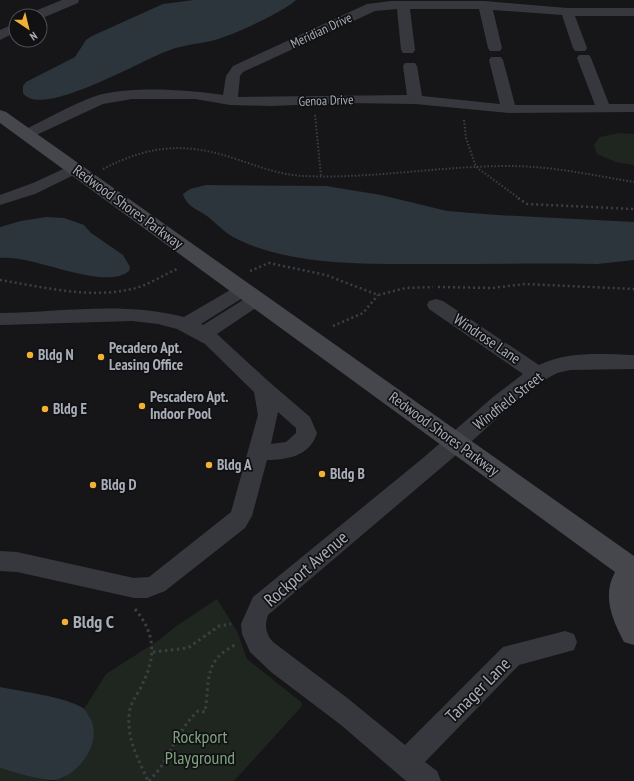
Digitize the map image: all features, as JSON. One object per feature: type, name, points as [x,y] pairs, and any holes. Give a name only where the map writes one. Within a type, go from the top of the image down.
[{"type":"street","points":[[48,11],[73,0]]},
{"type":"street","points":[[485,5],[508,109]]},
{"type":"street","name":"Meridian Drive","points":[[230,101],[233,76],[238,69],[366,9],[384,6],[485,5],[567,12],[634,12]]},
{"type":"street","points":[[403,6],[408,50]]},
{"type":"street","points":[[567,12],[604,109]]},
{"type":"street","points":[[410,66],[415,100]]},
{"type":"street","name":"Genoa Drive","points":[[27,134],[99,100],[151,94],[194,95],[230,101],[415,100],[508,109],[557,110],[634,108]]},
{"type":"street","name":"Redwood Shores Parkway","points":[[0,115],[633,568]]},
{"type":"street","points":[[0,200],[27,192],[74,169]]},
{"type":"street","points":[[194,329],[243,290]]},
{"type":"street","name":"Windrose Lane","points":[[436,305],[538,374]]},
{"type":"street","points":[[0,319],[30,320],[70,316],[139,316],[168,319],[194,329],[303,423],[307,429],[307,433],[302,442],[288,449],[257,452]]},
{"type":"street","name":"Windfield Street","points":[[456,442],[538,374],[562,365],[578,362],[634,362]]},
{"type":"street","points":[[0,561],[17,562],[140,588],[152,587],[237,521],[243,511],[257,452],[268,415],[266,398],[261,386]]},
{"type":"street","name":"Rockport Avenue","points":[[252,628],[254,616],[261,605],[456,442]]},
{"type":"street","points":[[633,568],[625,577],[621,598],[622,610],[634,633]]},
{"type":"street","points":[[252,628],[259,644],[267,653],[326,696],[428,781]]},
{"type":"street","name":"Tanager Lane","points":[[406,764],[512,655],[565,642]]},
{"type":"path","points":[[313,100],[321,176]]},
{"type":"path","points":[[463,105],[466,138],[476,167],[527,204],[634,209]]},
{"type":"path","points":[[106,167],[145,152],[166,148],[213,152],[268,171],[300,176],[394,175],[476,167],[540,168],[634,182]]},
{"type":"path","points":[[243,290],[269,263],[326,275],[378,295],[406,288],[492,288],[525,284],[634,289]]},
{"type":"path","points":[[0,280],[78,292],[103,293],[133,289],[177,269]]},
{"type":"path","points":[[334,326],[363,313],[378,295]]},
{"type":"path","points":[[123,585],[117,601],[130,604],[138,612],[152,637],[153,652],[141,688],[130,706],[128,725],[131,742],[148,781],[169,753],[173,742],[186,721],[198,712],[205,712],[210,666],[213,660],[224,650],[236,645]]},
{"type":"path","points":[[153,652],[188,648],[222,624],[232,624],[252,628]]},
{"type":"green space","points":[[619,133],[634,134],[634,165],[616,162],[597,154],[594,145],[600,137]]},
{"type":"green space","name":"Rockport Playground","points":[[217,599],[237,631],[247,659],[301,702],[302,706],[234,781],[54,781],[64,778],[93,736],[91,721],[84,709],[106,674],[159,640],[175,627]]},
{"type":"green space","points":[[0,768],[50,781],[0,781]]},
{"type":"shaded area","points":[[194,0],[296,0],[280,11],[243,29],[211,41],[175,48],[94,85],[71,93],[50,99],[33,99],[23,93],[23,86],[26,82],[75,57],[86,40],[92,36],[163,4]]},
{"type":"shaded area","points":[[206,185],[326,186],[381,195],[447,211],[634,222],[634,260],[597,264],[386,264],[333,262],[307,259],[281,254],[257,247],[235,238],[228,233],[189,204],[184,198],[183,194],[190,189]]},
{"type":"shaded area","points":[[46,217],[64,218],[84,225],[91,233],[123,255],[130,267],[129,271],[118,276],[103,277],[68,271],[31,261],[14,258],[0,258],[0,227],[21,221]]},
{"type":"shaded area","points":[[0,687],[54,697],[83,708],[90,718],[94,737],[87,755],[81,764],[65,777],[56,780],[28,776],[0,768]]},
{"type":"place","name":"Bldg N","points":[[30,355]]},
{"type":"place","name":"Pecadero Apt. Leasing Office","points":[[101,357]]},
{"type":"place","name":"Pescadero Apt. Indoor Pool","points":[[142,406]]},
{"type":"place","name":"Bldg E","points":[[45,409]]},
{"type":"place","name":"Bldg A","points":[[209,465]]},
{"type":"place","name":"Bldg B","points":[[322,474]]},
{"type":"place","name":"Bldg D","points":[[93,485]]},
{"type":"place","name":"Bldg C","points":[[65,622]]}]
